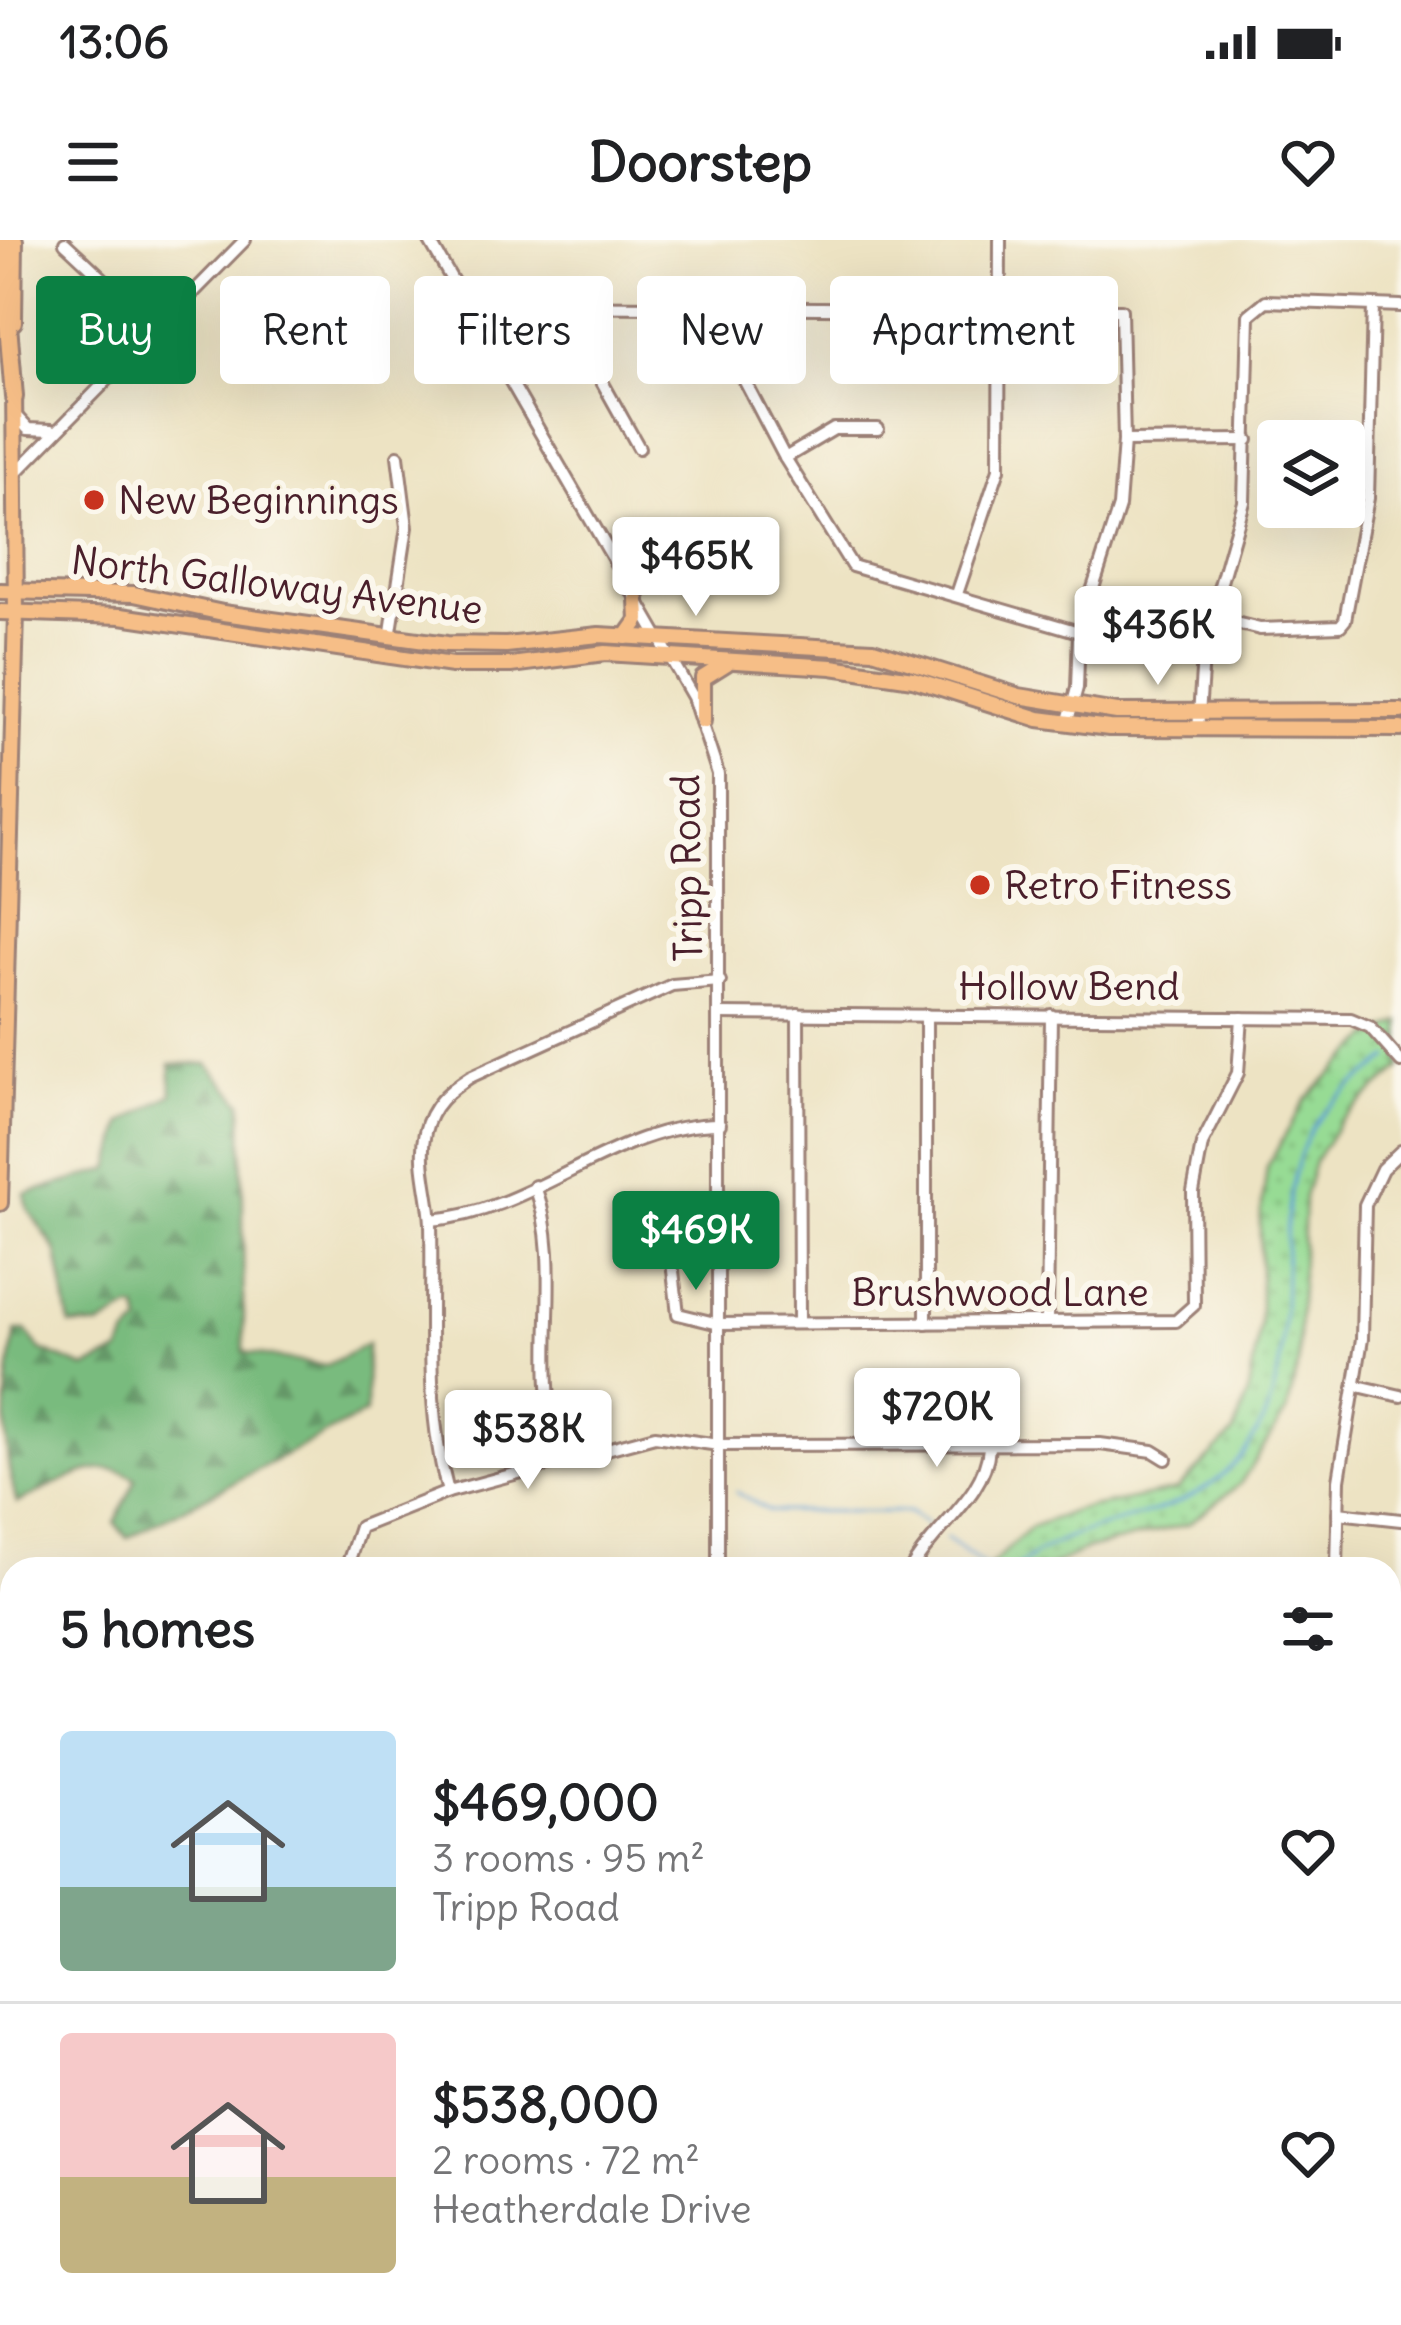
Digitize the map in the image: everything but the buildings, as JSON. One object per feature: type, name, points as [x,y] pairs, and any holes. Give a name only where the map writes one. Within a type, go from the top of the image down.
[{"type":"highway","points":[[2,240],[14,405]]},
{"type":"main road","points":[[0,1203],[8,591],[15,473],[15,240]]},
{"type":"main road","name":"North Galloway Avenue","points":[[8,591],[112,592],[391,638],[506,645],[626,637],[873,650],[1072,708],[1401,711]]},
{"type":"main road","points":[[626,637],[638,620],[637,600]]},
{"type":"main road","name":"North Galloway Avenue","points":[[8,613],[106,614],[387,657],[482,666],[605,652],[863,670],[1067,724],[1198,730],[1401,729]]},
{"type":"main road","points":[[220,631],[223,613]]},
{"type":"main road","points":[[364,653],[367,634]]},
{"type":"main road","points":[[387,657],[391,638]]},
{"type":"main road","points":[[703,721],[703,678],[717,665],[735,661]]},
{"type":"main road","points":[[944,689],[951,672]]},
{"type":"street","points":[[196,289],[245,240]]},
{"type":"street","name":"Tripp Road","points":[[429,240],[450,276]]},
{"type":"street","points":[[1000,240],[1001,276]]},
{"type":"street","points":[[65,242],[101,276]]},
{"type":"street","points":[[1198,730],[1198,673],[1242,518],[1249,315],[1266,301],[1401,306]]},
{"type":"street","points":[[1211,617],[1278,629],[1340,626],[1346,620],[1369,498],[1373,305]]},
{"type":"street","points":[[1067,724],[1079,632],[1119,507],[1124,441],[1118,310]]},
{"type":"street","points":[[15,473],[99,384]]},
{"type":"street","name":"Tripp Road","points":[[512,384],[703,721],[721,793],[718,1557]]},
{"type":"street","points":[[604,384],[640,448]]},
{"type":"street","points":[[746,384],[852,566],[1079,632]]},
{"type":"street","points":[[957,594],[998,481],[1000,384]]},
{"type":"street","points":[[14,405],[28,430],[52,430]]},
{"type":"street","points":[[785,458],[834,429],[878,430]]},
{"type":"street","points":[[1124,441],[1248,440]]},
{"type":"street","points":[[391,638],[406,526],[398,457]]},
{"type":"street","points":[[448,1492],[431,1413],[431,1220],[423,1147],[442,1097],[470,1077],[672,985],[720,981]]},
{"type":"street","name":"Hollow Bend","points":[[719,1014],[1351,1019],[1370,1027],[1401,1062]]},
{"type":"street","points":[[798,1014],[799,1322]]},
{"type":"street","points":[[926,1015],[926,1323]]},
{"type":"street","points":[[1046,1322],[1051,1015]]},
{"type":"street","name":"Brushwood Lane","points":[[719,1324],[1177,1322],[1190,1312],[1193,1192],[1202,1144],[1238,1073],[1242,1018]]},
{"type":"street","points":[[431,1220],[476,1213],[667,1128],[720,1124]]},
{"type":"street","points":[[1337,1557],[1337,1513],[1358,1386],[1365,1205],[1382,1169],[1401,1151]]},
{"type":"street","points":[[535,1186],[549,1238],[547,1402],[563,1457]]},
{"type":"street","points":[[672,1262],[678,1314],[719,1324]]},
{"type":"street","points":[[1358,1386],[1401,1396]]},
{"type":"street","points":[[350,1557],[359,1527],[448,1492],[563,1457],[655,1436],[719,1445],[989,1448],[1100,1444],[1154,1451],[1166,1459]]},
{"type":"street","points":[[919,1557],[981,1483],[989,1448]]},
{"type":"street","points":[[1337,1513],[1401,1520]]},
{"type":"green space","points":[[1401,1022],[1401,1068],[1340,1121],[1314,1162],[1304,1197],[1298,1366],[1287,1411],[1240,1484],[1188,1524],[1071,1557],[1000,1557],[1031,1527],[1076,1510],[1177,1490],[1234,1433],[1249,1391],[1260,1324],[1260,1222],[1267,1167],[1306,1099],[1371,1037]]},
{"type":"green space","points":[[170,1064],[208,1064],[242,1102],[244,1352],[325,1366],[367,1344],[366,1413],[127,1538],[115,1523],[136,1479],[123,1472],[108,1469],[77,1475],[17,1503],[8,1462],[6,1418],[16,1331],[26,1331],[41,1350],[85,1368],[120,1353],[126,1338],[141,1324],[138,1310],[131,1309],[99,1327],[70,1325],[57,1252],[28,1209],[25,1194],[111,1169],[123,1123],[172,1094]]},
{"type":"waterway","points":[[1032,1557],[1070,1537],[1189,1498],[1240,1458],[1263,1422],[1276,1384],[1287,1220],[1293,1179],[1306,1140],[1332,1104],[1390,1058]]},
{"type":"waterway","points":[[736,1492],[769,1511],[909,1512],[927,1525]]},
{"type":"waterway","points":[[945,1538],[972,1557]]},
{"type":"place","name":"New Beginnings","points":[[94,500]]},
{"type":"place","name":"Retro Fitness","points":[[980,885]]}]
